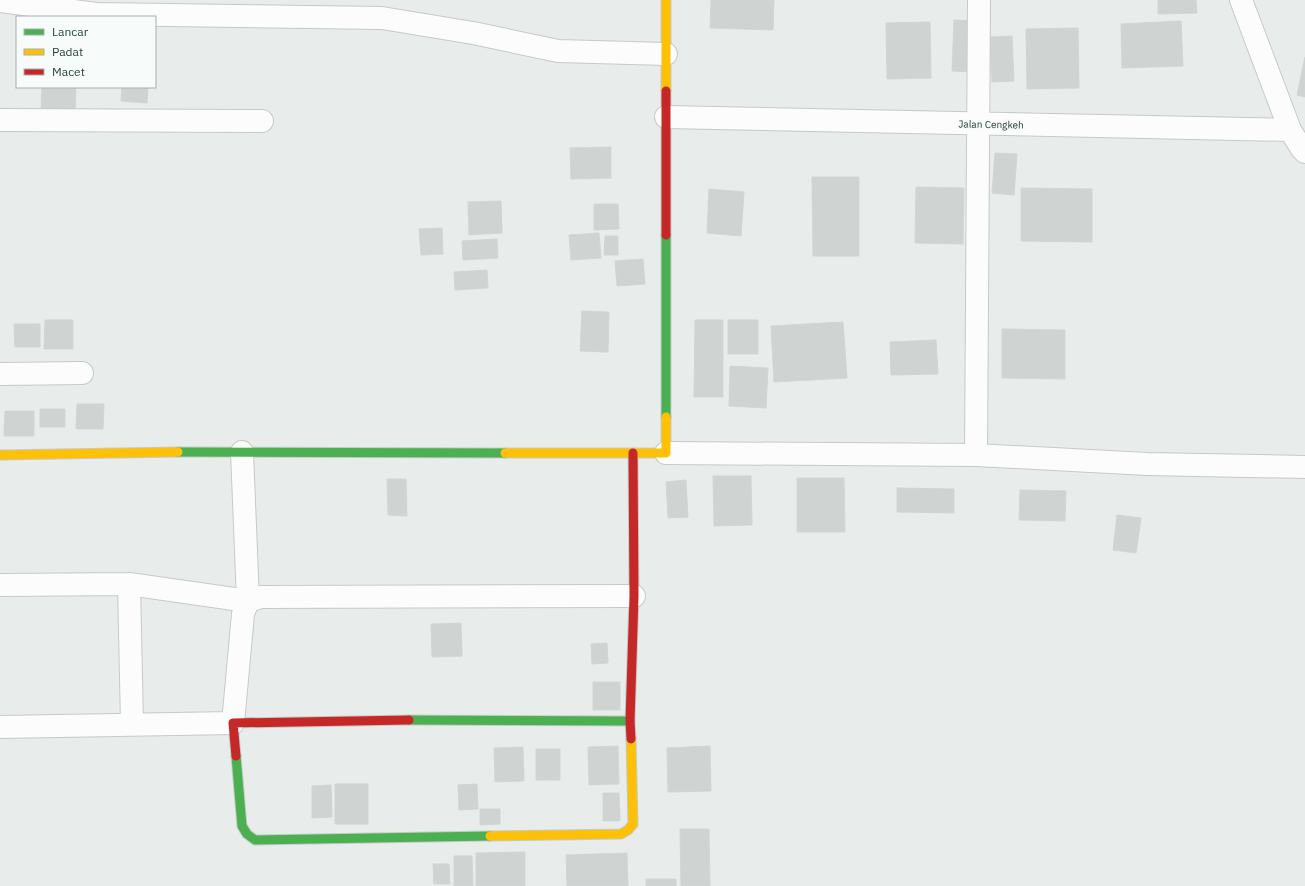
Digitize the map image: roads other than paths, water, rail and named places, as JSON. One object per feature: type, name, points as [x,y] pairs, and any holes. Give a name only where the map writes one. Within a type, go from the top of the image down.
[{"type":"street","points":[[666,0],[666,453]]},
{"type":"street","points":[[976,455],[979,0]]},
{"type":"street","points":[[1241,0],[1290,130],[1305,152]]},
{"type":"street","points":[[0,1],[96,14],[382,18],[558,51],[666,54]]},
{"type":"street","name":"Jalan Cengkeh","points":[[666,117],[1290,130]]},
{"type":"street","points":[[0,120],[262,121]]},
{"type":"street","points":[[0,374],[82,373]]},
{"type":"street","points":[[242,452],[248,601],[243,614],[241,631],[234,722],[242,826],[247,834],[255,840],[622,834],[628,830],[633,824],[630,721],[634,596],[633,453]]},
{"type":"street","points":[[0,455],[242,452],[976,455],[1147,464],[1305,467]]},
{"type":"street","points":[[0,585],[129,584],[248,601],[261,597],[280,596],[634,596]]},
{"type":"street","points":[[129,584],[132,724]]},
{"type":"street","points":[[0,727],[234,722],[442,720],[630,721]]}]
